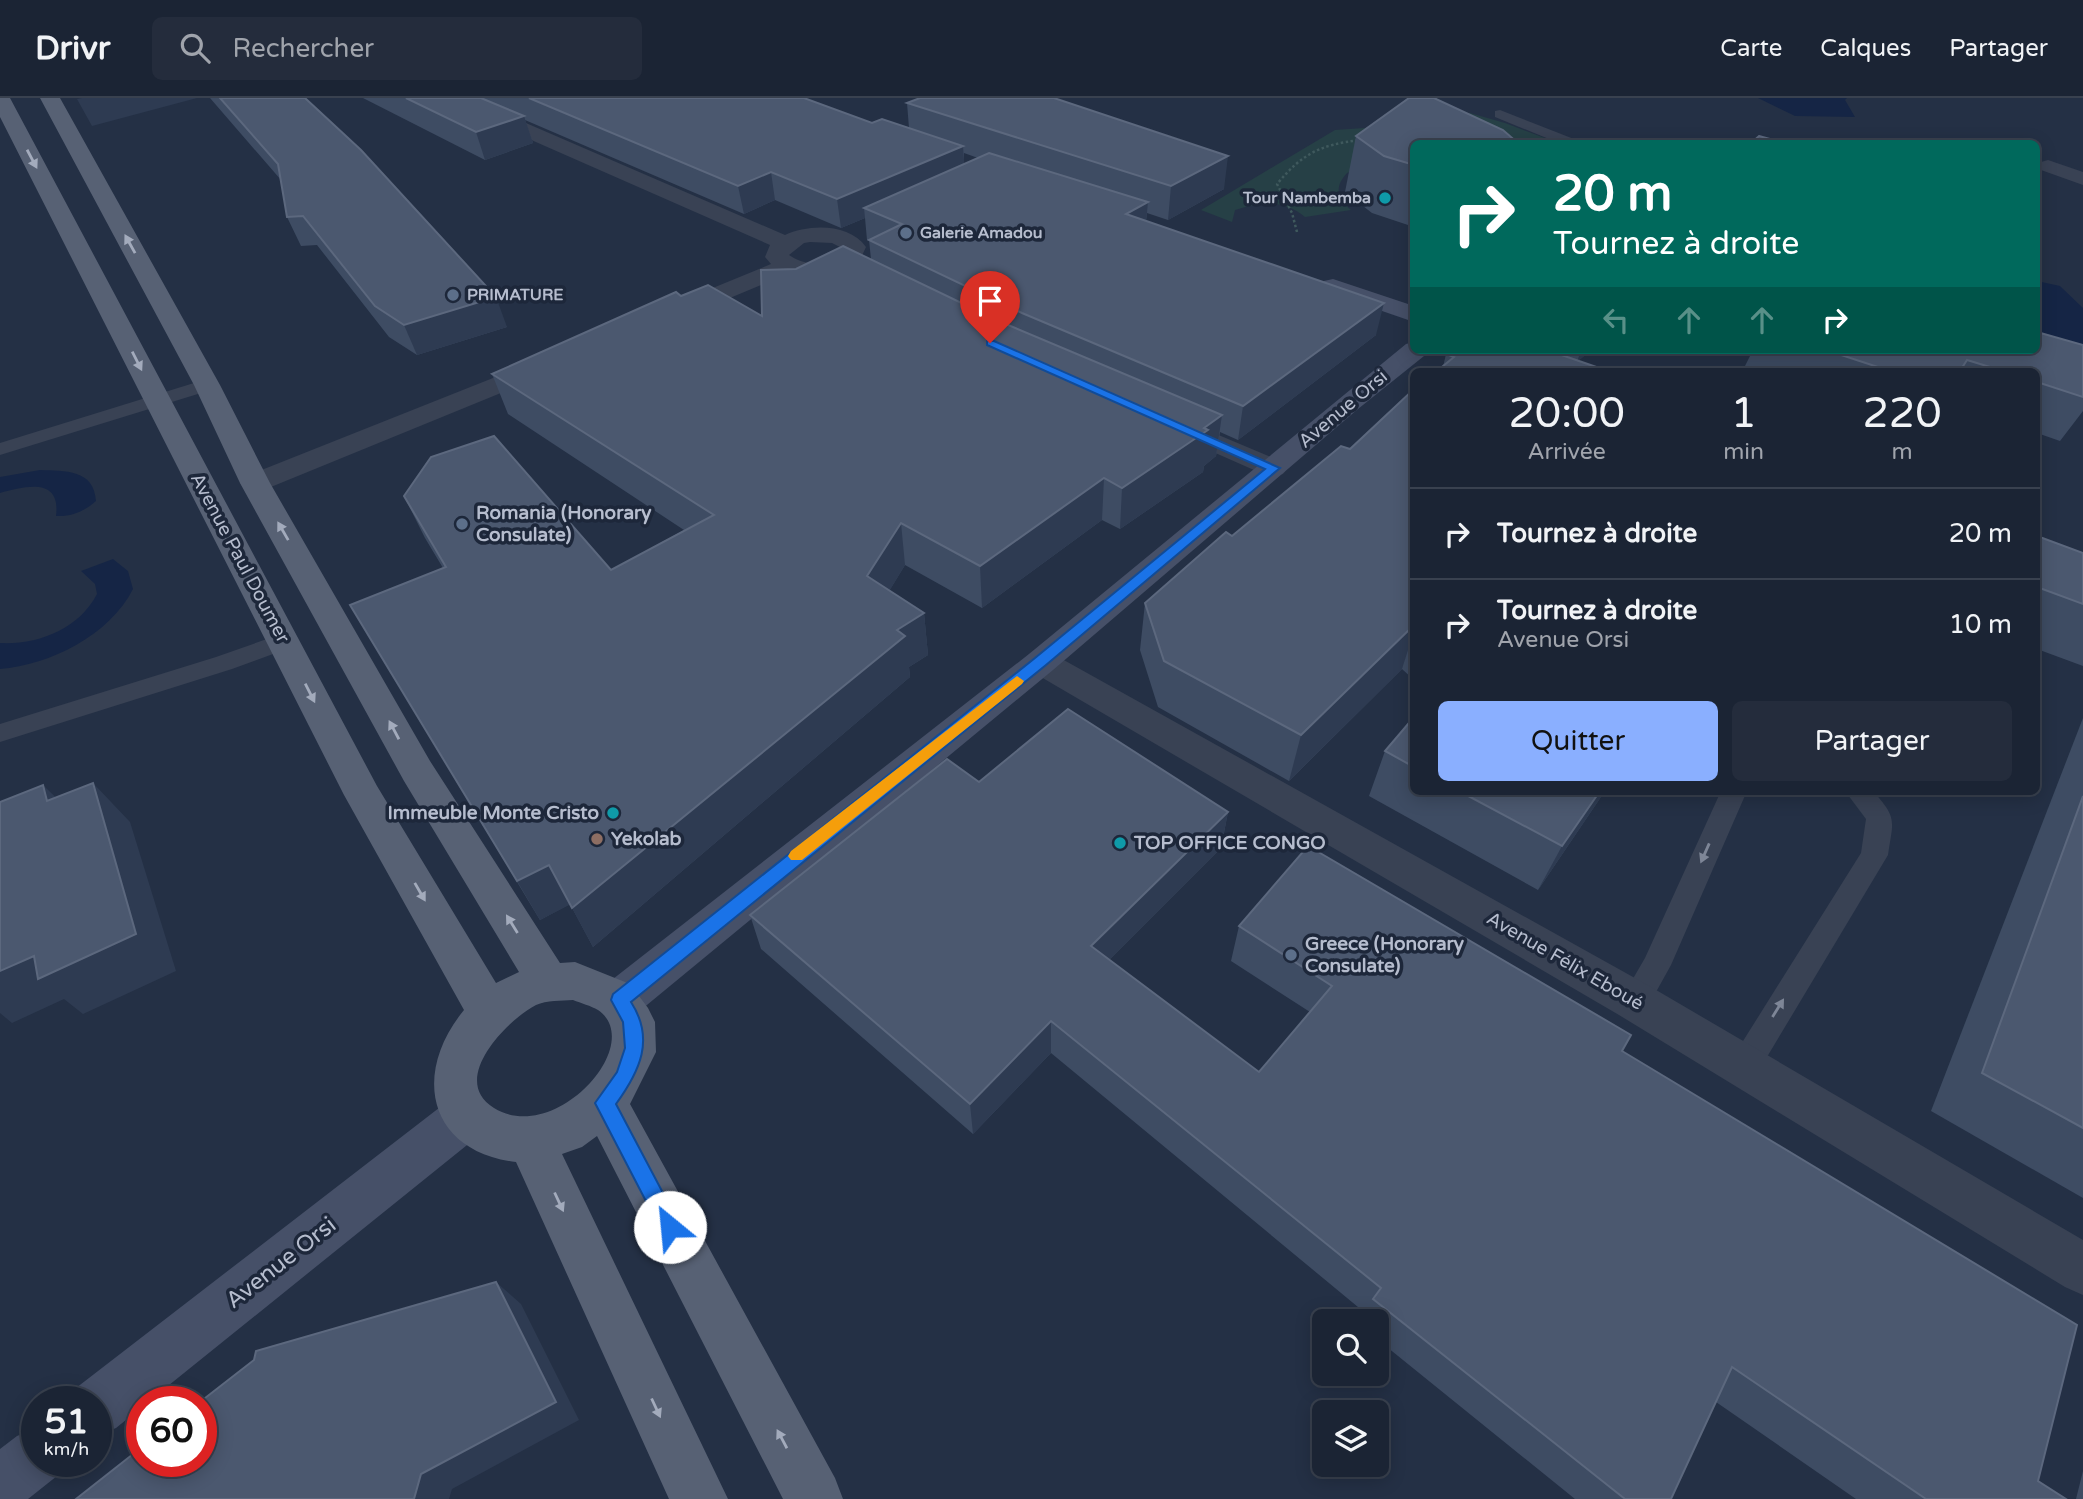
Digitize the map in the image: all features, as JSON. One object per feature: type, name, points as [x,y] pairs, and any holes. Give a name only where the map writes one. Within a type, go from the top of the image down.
[{"type":"main road","points":[[50,98],[207,386],[255,483],[337,624],[416,771],[548,982]]},
{"type":"main road","name":"Avenue Paul Doumer","points":[[5,99],[157,400],[363,794],[489,1012]]},
{"type":"main road","points":[[103,293],[150,281]]},
{"type":"main road","points":[[1318,281],[1410,313]]},
{"type":"main road","name":"Avenue Orsi","points":[[620,1000],[1041,662],[1410,354]]},
{"type":"main road","points":[[575,981],[600,986],[620,1000],[633,1020],[634,1048],[625,1076],[605,1103],[583,1121],[557,1134],[530,1140],[504,1139],[482,1130],[465,1117],[453,1084],[463,1046],[489,1012],[528,988],[548,982],[575,981]]},
{"type":"main road","points":[[605,1103],[814,1499]]},
{"type":"main road","name":"Avenue Orsi","points":[[112,1396],[465,1117]]},
{"type":"main road","points":[[530,1140],[699,1499]]},
{"type":"main road","points":[[0,1485],[21,1468]]},
{"type":"street","points":[[452,98],[786,255],[806,270],[848,272],[848,261],[854,247],[843,239],[825,234],[810,235],[786,255],[648,323]]},
{"type":"street","points":[[2048,166],[2083,179]]},
{"type":"street","points":[[843,239],[868,227]]},
{"type":"street","points":[[255,483],[572,354]]},
{"type":"street","points":[[1149,414],[1273,468]]},
{"type":"street","name":"Avenue Félix Eboué","points":[[1041,662],[1635,1000],[2083,1269]]},
{"type":"lane","points":[[1500,114],[1564,140]]},
{"type":"lane","points":[[0,449],[207,386]]},
{"type":"lane","points":[[0,733],[224,663],[284,641]]},
{"type":"lane","points":[[1635,1000],[1656,965],[1732,795]]},
{"type":"lane","points":[[1744,1067],[1874,855],[1880,817],[1861,795]]},
{"type":"path","points":[[1297,232],[1296,218],[1286,205],[1277,184],[1313,148],[1370,139]]},
{"type":"green space","points":[[1470,113],[1550,140],[1410,140],[1410,146],[1347,173],[1340,183],[1339,192],[1351,210],[1305,217],[1289,207],[1263,204],[1235,210],[1232,222],[1201,210],[1335,130],[1453,122]]},
{"type":"water","points":[[1758,98],[1847,98],[1845,100],[1855,117],[1795,116]]},
{"type":"water","points":[[40,470],[68,472],[84,477],[94,491],[96,501],[78,513],[56,516],[53,495],[40,487],[0,493],[0,477]]},
{"type":"water","points":[[113,559],[128,571],[133,589],[110,620],[77,645],[58,654],[0,669],[0,643],[43,638],[80,617],[97,594],[95,584],[81,571]]},
{"type":"building","points":[[220,98],[305,98],[361,150],[496,297],[404,325],[375,306],[303,216],[287,217],[278,164]]},
{"type":"building","points":[[406,98],[481,98],[524,116],[476,132]]},
{"type":"building","points":[[529,98],[804,98],[872,123],[882,119],[963,146],[837,199],[771,172],[738,186]]},
{"type":"building","points":[[920,98],[1054,98],[1228,156],[1171,186],[907,103]]},
{"type":"building","points":[[1409,98],[1434,98],[1503,130],[1514,140],[1410,140],[1410,164],[1384,156],[1356,136]]},
{"type":"building","points":[[1759,136],[1774,140],[1754,140]]},
{"type":"building","points":[[989,153],[1148,202],[1126,214],[1384,303],[1243,406],[1022,313],[869,240],[902,224],[864,208]]},
{"type":"building","points":[[843,246],[1001,322],[1222,415],[1204,428],[1208,430],[1122,488],[1104,478],[980,566],[901,523],[867,576],[924,613],[897,630],[905,636],[572,908],[549,865],[517,881],[350,605],[446,567],[404,496],[431,457],[494,436],[611,570],[714,515],[492,374],[676,292],[681,296],[708,285],[762,316],[761,270],[796,269]]},
{"type":"building","points":[[2040,333],[2083,345],[2083,397],[2040,383],[2040,368],[1993,368],[1967,360],[1962,368],[1881,368],[1838,354],[2040,354]]},
{"type":"building","points":[[1446,354],[1559,354],[1599,368],[1441,368],[1454,357]]},
{"type":"building","points":[[1410,393],[1410,629],[1301,735],[1164,661],[1145,603],[1226,532],[1232,536],[1341,446],[1350,449]]},
{"type":"building","points":[[2040,537],[2083,553],[2083,604],[2040,588]]},
{"type":"building","points":[[1068,709],[1228,812],[1091,946],[1259,1072],[1332,986],[1239,926],[1308,846],[1631,1035],[1622,1051],[2077,1325],[2038,1481],[2066,1499],[1926,1499],[1732,1367],[1671,1499],[1625,1499],[1389,1312],[1389,1309],[1373,1299],[1381,1288],[1051,1021],[970,1104],[750,915],[947,759],[979,782]]},
{"type":"building","points":[[1410,722],[1410,765],[1385,751]]},
{"type":"building","points":[[93,783],[136,934],[38,979],[34,956],[0,971],[0,802],[43,785],[47,801]]},
{"type":"building","points":[[1466,795],[1597,795],[1562,846]]},
{"type":"building","points":[[2083,796],[2083,1128],[1982,1073]]},
{"type":"building","points":[[496,1282],[556,1402],[421,1474],[414,1499],[76,1499],[104,1477],[112,1477],[112,1471],[126,1460],[126,1477],[217,1477],[217,1389],[254,1360],[256,1351]]},
{"type":"waterway","points":[[2040,303],[2083,343]]},
{"type":"slow traffic","points":[[796,856],[1017,681]]},
{"type":"place","name":"Tour Nambemba","points":[[1385,198]]},
{"type":"place","name":"Galerie Amadou","points":[[906,233]]},
{"type":"place","name":"PRIMATURE","points":[[453,295]]},
{"type":"place","name":"Romania (Honorary Consulate)","points":[[462,524]]},
{"type":"place","name":"Immeuble Monte Cristo","points":[[613,813]]},
{"type":"place","name":"Yekolab","points":[[597,839]]},
{"type":"place","name":"TOP OFFICE CONGO","points":[[1120,843]]},
{"type":"place","name":"Greece (Honorary Consulate)","points":[[1291,955]]},
{"type":"route","points":[[670,1227],[605,1103],[625,1076],[634,1048],[633,1020],[620,1000],[1041,662],[1273,468],[990,343]]}]
